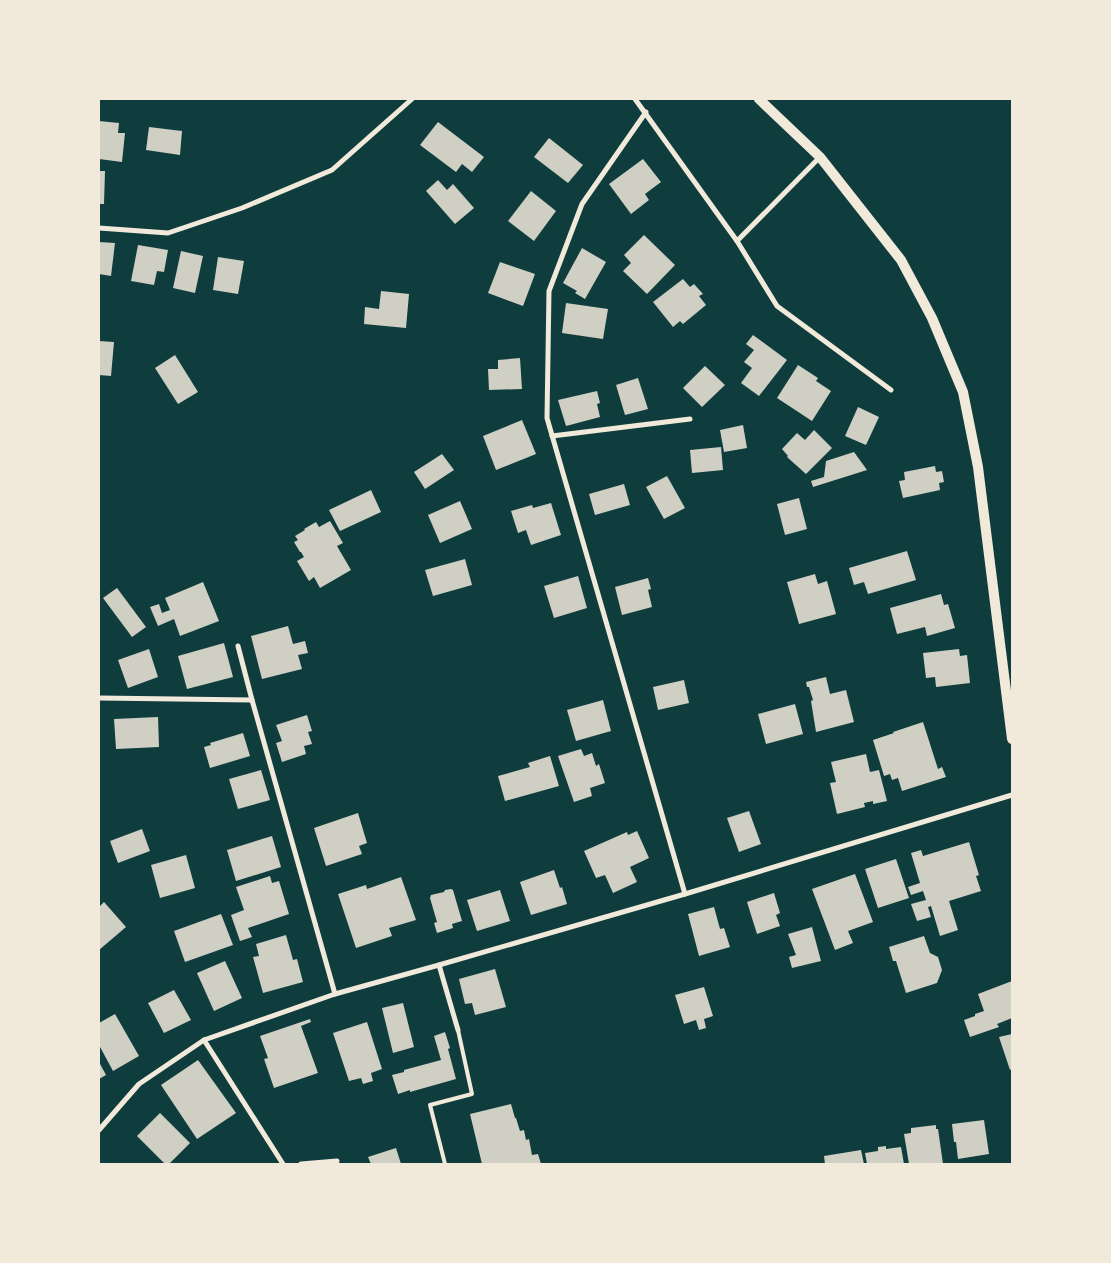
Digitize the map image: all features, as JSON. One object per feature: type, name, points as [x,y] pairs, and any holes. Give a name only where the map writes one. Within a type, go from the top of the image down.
[{"type":"main road","points":[[759,99],[820,157],[901,260],[932,318],[963,392],[978,467],[1012,739]]},
{"type":"street","points":[[99,228],[168,233],[242,208],[332,170],[412,99]]},
{"type":"street","points":[[635,99],[737,242],[777,306],[891,390]]},
{"type":"street","points":[[646,112],[582,204],[550,291],[547,418],[685,894]]},
{"type":"street","points":[[737,242],[820,157]]},
{"type":"street","points":[[552,436],[690,419]]},
{"type":"street","points":[[238,646],[335,994]]},
{"type":"street","points":[[99,698],[252,700]]},
{"type":"street","points":[[99,1130],[139,1084],[204,1040],[335,994],[685,894],[1012,795]]},
{"type":"street","points":[[439,965],[458,1030]]},
{"type":"street","points":[[204,1040],[283,1164]]},
{"type":"street","points":[[301,1164],[336,1161]]},
{"type":"lane","points":[[445,1164],[430,1105],[472,1094],[458,1030]]},
{"type":"building","points":[[99,121],[119,123],[118,133],[125,133],[122,162],[99,159]]},
{"type":"building","points":[[438,122],[484,157],[472,172],[462,164],[456,172],[420,145]]},
{"type":"building","points":[[149,127],[182,131],[180,155],[146,150]]},
{"type":"building","points":[[549,138],[583,165],[568,183],[534,157]]},
{"type":"building","points":[[643,159],[661,182],[645,194],[649,200],[631,214],[609,184]]},
{"type":"building","points":[[99,171],[105,171],[104,204],[99,204]]},
{"type":"building","points":[[438,180],[447,190],[453,184],[474,208],[455,224],[426,191]]},
{"type":"building","points":[[531,191],[556,211],[534,241],[508,221]]},
{"type":"building","points":[[644,235],[675,265],[647,294],[623,271],[631,263],[624,255]]},
{"type":"building","points":[[99,242],[115,243],[111,276],[99,274]]},
{"type":"building","points":[[138,245],[168,250],[164,272],[157,271],[154,285],[131,281]]},
{"type":"building","points":[[582,248],[606,262],[585,299],[575,293],[577,291],[563,283]]},
{"type":"building","points":[[181,251],[203,256],[195,293],[173,288]]},
{"type":"building","points":[[218,257],[244,261],[238,294],[213,290]]},
{"type":"building","points":[[500,262],[535,274],[523,306],[488,293]]},
{"type":"building","points":[[683,279],[690,287],[694,284],[703,294],[699,296],[706,305],[683,324],[680,321],[673,327],[653,302]]},
{"type":"building","points":[[381,291],[409,294],[406,328],[364,324],[365,307],[379,309]]},
{"type":"building","points":[[566,303],[608,309],[603,339],[562,333]]},
{"type":"building","points":[[753,335],[787,360],[759,396],[741,383],[752,368],[744,362],[754,350],[746,344]]},
{"type":"building","points":[[99,341],[114,342],[111,376],[99,375]]},
{"type":"building","points":[[175,355],[198,392],[178,404],[155,368]]},
{"type":"building","points":[[520,358],[522,389],[489,390],[488,369],[498,369],[498,360]]},
{"type":"building","points":[[798,365],[818,378],[816,381],[831,391],[812,421],[777,398]]},
{"type":"building","points":[[705,366],[725,385],[702,407],[683,388]]},
{"type":"building","points":[[638,378],[648,409],[625,415],[616,385]]},
{"type":"building","points":[[597,391],[600,403],[597,404],[600,417],[566,426],[558,400]]},
{"type":"building","points":[[858,407],[879,417],[866,445],[845,436]]},
{"type":"building","points":[[522,420],[536,454],[496,470],[483,436]]},
{"type":"building","points":[[743,425],[747,448],[724,452],[720,430]]},
{"type":"building","points":[[814,430],[832,448],[806,474],[787,457],[782,449],[797,433],[805,440]]},
{"type":"building","points":[[721,447],[723,470],[692,473],[690,450]]},
{"type":"building","points":[[854,452],[867,470],[813,487],[811,481],[824,477],[826,461]]},
{"type":"building","points":[[442,454],[454,470],[425,489],[414,472]]},
{"type":"building","points":[[935,466],[936,472],[942,471],[944,482],[939,483],[940,490],[903,498],[899,481],[905,480],[904,472]]},
{"type":"building","points":[[667,476],[685,508],[664,519],[646,487]]},
{"type":"building","points":[[624,484],[630,505],[595,515],[589,494]]},
{"type":"building","points":[[371,490],[381,512],[340,531],[329,510]]},
{"type":"building","points":[[799,498],[807,529],[785,535],[777,504]]},
{"type":"building","points":[[460,501],[472,529],[440,543],[428,515]]},
{"type":"building","points":[[551,503],[561,535],[531,545],[526,530],[518,533],[511,511],[532,505],[533,508]]},
{"type":"building","points":[[330,521],[343,543],[337,546],[351,570],[320,588],[314,577],[309,581],[297,561],[304,557],[294,542],[298,540],[295,536],[316,522],[319,527]]},
{"type":"building","points":[[907,551],[916,580],[868,594],[864,582],[854,585],[849,568]]},
{"type":"building","points":[[465,559],[472,585],[433,596],[425,570]]},
{"type":"building","points":[[815,574],[818,584],[827,581],[836,614],[799,624],[787,582]]},
{"type":"building","points":[[578,576],[587,608],[554,618],[544,586]]},
{"type":"building","points":[[648,578],[651,589],[648,590],[652,607],[622,615],[615,587]]},
{"type":"building","points":[[203,582],[219,621],[180,636],[174,619],[158,626],[150,607],[159,604],[162,613],[170,610],[165,598]]},
{"type":"building","points":[[117,588],[146,627],[132,637],[103,598]]},
{"type":"building","points":[[941,594],[944,605],[948,604],[955,628],[927,636],[925,627],[897,634],[890,608]]},
{"type":"building","points":[[288,626],[293,644],[305,641],[308,653],[298,655],[302,669],[262,679],[251,636]]},
{"type":"building","points":[[224,643],[233,677],[187,689],[178,656]]},
{"type":"building","points":[[149,649],[158,677],[128,688],[118,660]]},
{"type":"building","points":[[959,649],[960,656],[967,655],[970,683],[936,687],[935,677],[926,678],[923,653]]},
{"type":"building","points":[[826,677],[830,694],[846,690],[854,722],[816,732],[811,701],[813,700],[806,682]]},
{"type":"building","points":[[684,680],[689,703],[658,710],[653,687]]},
{"type":"building","points":[[603,700],[611,731],[576,741],[567,710]]},
{"type":"building","points":[[795,704],[803,734],[766,744],[758,714]]},
{"type":"building","points":[[307,715],[312,731],[308,732],[312,744],[304,746],[306,754],[282,762],[276,743],[282,741],[276,725]]},
{"type":"building","points":[[158,717],[159,747],[116,749],[114,719]]},
{"type":"building","points":[[923,722],[938,769],[942,767],[946,777],[902,791],[898,778],[892,780],[890,774],[884,776],[873,740]]},
{"type":"building","points":[[243,733],[250,756],[210,768],[204,747],[211,745],[210,743]]},
{"type":"building","points":[[581,749],[584,756],[592,753],[596,766],[599,764],[605,783],[590,788],[592,796],[574,802],[558,756]]},
{"type":"building","points":[[866,754],[870,772],[879,770],[887,801],[873,804],[873,801],[864,803],[865,807],[837,814],[830,783],[836,782],[831,762]]},
{"type":"building","points":[[550,756],[559,786],[505,801],[498,776],[530,767],[528,763]]},
{"type":"building","points":[[261,770],[270,800],[238,809],[229,779]]},
{"type":"building","points":[[749,811],[761,844],[739,852],[727,818]]},
{"type":"building","points":[[358,813],[367,843],[359,846],[362,854],[326,866],[314,828]]},
{"type":"building","points":[[142,829],[150,851],[118,863],[110,841]]},
{"type":"building","points":[[637,831],[649,858],[630,867],[637,882],[613,893],[605,875],[596,878],[584,851],[627,832],[628,835]]},
{"type":"building","points":[[272,836],[281,867],[236,881],[227,850]]},
{"type":"building","points":[[969,842],[979,875],[976,876],[981,891],[949,901],[958,930],[940,936],[931,906],[928,907],[931,917],[917,921],[911,904],[926,900],[923,891],[911,895],[908,887],[920,883],[911,853],[921,850],[923,856]]},
{"type":"building","points":[[186,855],[195,888],[160,898],[151,865]]},
{"type":"building","points":[[896,859],[909,898],[878,908],[865,869]]},
{"type":"building","points":[[554,870],[567,904],[531,915],[520,882]]},
{"type":"building","points":[[855,874],[873,922],[848,931],[853,943],[835,950],[812,889]]},
{"type":"building","points":[[270,876],[272,883],[279,881],[289,914],[248,928],[252,937],[240,941],[231,915],[244,910],[236,887]]},
{"type":"building","points":[[401,877],[416,920],[389,928],[392,936],[356,948],[338,894],[366,885],[367,889]]},
{"type":"building","points":[[453,890],[462,921],[452,924],[453,928],[437,933],[434,923],[437,922],[430,898],[431,895]]},
{"type":"building","points":[[500,890],[510,921],[477,931],[467,900]]},
{"type":"building","points":[[774,893],[780,913],[776,915],[780,926],[757,934],[747,902]]},
{"type":"building","points":[[104,902],[126,927],[99,950],[99,907]]},
{"type":"building","points":[[714,907],[720,929],[724,928],[730,947],[699,956],[688,914]]},
{"type":"building","points":[[221,914],[233,945],[185,962],[174,931]]},
{"type":"building","points":[[812,927],[821,961],[792,968],[789,957],[796,955],[788,934]]},
{"type":"building","points":[[286,935],[293,960],[297,959],[303,982],[263,993],[253,957],[259,956],[256,944]]},
{"type":"building","points":[[924,936],[930,953],[938,957],[942,970],[937,983],[906,993],[896,961],[893,961],[889,947]]},
{"type":"building","points":[[225,961],[242,998],[214,1011],[197,973]]},
{"type":"building","points":[[495,969],[506,1007],[475,1015],[472,1003],[465,1004],[459,979]]},
{"type":"building","points":[[1012,981],[1012,1018],[997,1024],[999,1027],[970,1037],[964,1020],[984,1011],[978,994]]},
{"type":"building","points":[[704,987],[713,1016],[704,1019],[706,1028],[699,1030],[696,1020],[684,1024],[675,995]]},
{"type":"building","points":[[174,990],[191,1020],[164,1033],[148,1003]]},
{"type":"building","points":[[403,1003],[414,1047],[393,1053],[382,1008]]},
{"type":"building","points":[[115,1014],[139,1056],[113,1071],[99,1045],[99,1023]]},
{"type":"building","points":[[310,1019],[311,1022],[301,1026],[318,1073],[274,1088],[264,1059],[268,1058],[260,1036]]},
{"type":"building","points":[[367,1022],[382,1069],[371,1073],[373,1081],[363,1084],[361,1078],[349,1081],[333,1033]]},
{"type":"building","points":[[445,1032],[456,1079],[398,1094],[392,1075],[441,1060],[434,1036]]},
{"type":"building","points":[[1012,1034],[1012,1069],[1010,1070],[999,1037]]},
{"type":"building","points":[[198,1060],[236,1113],[197,1139],[161,1085]]},
{"type":"building","points":[[99,1062],[106,1075],[99,1079]]},
{"type":"building","points":[[511,1104],[520,1131],[524,1130],[526,1140],[529,1139],[532,1155],[538,1154],[541,1164],[482,1164],[470,1114]]},
{"type":"building","points":[[160,1113],[190,1143],[169,1164],[165,1164],[137,1136]]},
{"type":"building","points":[[984,1120],[989,1154],[958,1159],[952,1124]]},
{"type":"building","points":[[936,1125],[943,1164],[909,1164],[904,1134],[911,1133],[911,1128]]},
{"type":"building","points":[[886,1146],[886,1149],[901,1147],[904,1164],[867,1164],[865,1153],[878,1151],[878,1147]]},
{"type":"building","points":[[396,1148],[401,1164],[371,1164],[368,1157]]},
{"type":"building","points":[[861,1150],[864,1164],[825,1164],[824,1156]]}]
